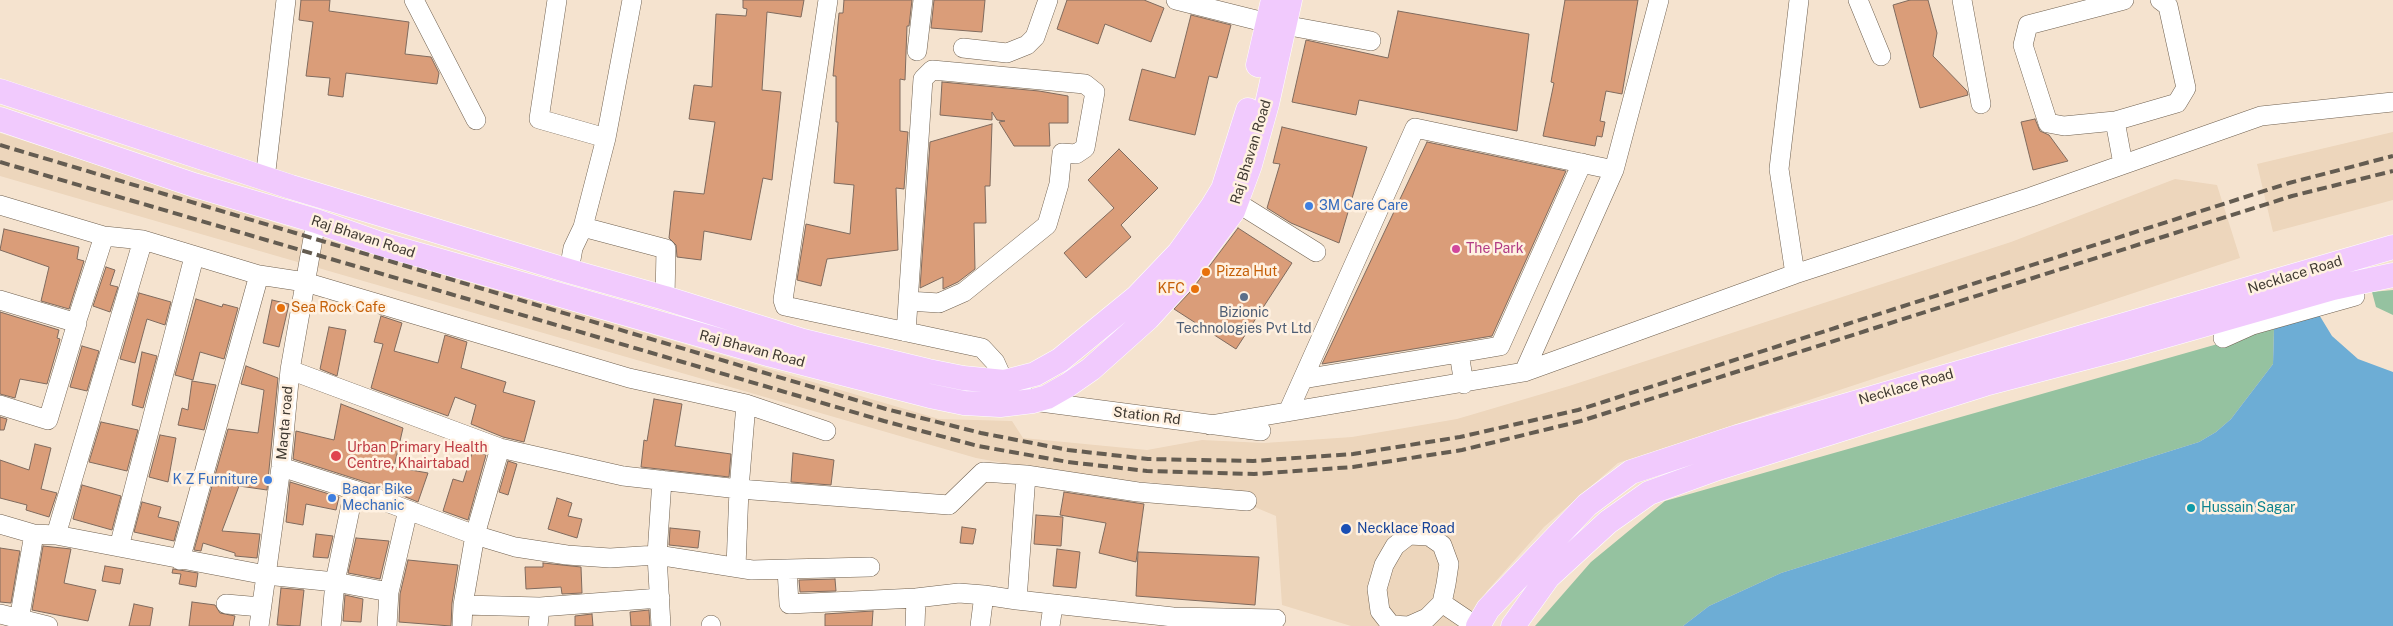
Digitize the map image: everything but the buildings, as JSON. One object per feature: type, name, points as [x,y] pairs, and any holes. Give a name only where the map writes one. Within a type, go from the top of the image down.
[{"type":"main road","name":"Raj Bhavan Road","points":[[0,119],[194,185],[316,221],[400,250],[771,355],[964,403],[991,404],[1033,401],[1047,397],[1068,385],[1091,368],[1148,318],[1179,284],[1234,211],[1267,104],[1276,24],[1273,0]]},
{"type":"main road","name":"Raj Bhavan Road","points":[[0,91],[265,179],[803,341],[937,372],[1004,382],[1035,374],[1060,360],[1137,297],[1179,253],[1223,189],[1276,24],[1290,0]]},
{"type":"main road","name":"Necklace Road","points":[[1514,626],[1548,577],[1608,522],[1649,493],[1725,466],[2231,306],[2326,265],[2393,247]]},
{"type":"main road","name":"Necklace Road","points":[[1477,626],[1488,609],[1587,505],[1631,472],[1718,443],[2231,306],[2332,288],[2393,274]]},
{"type":"main road","points":[[1718,443],[1725,466]]},
{"type":"street","points":[[265,179],[286,0]]},
{"type":"street","points":[[414,0],[476,120]]},
{"type":"street","points":[[557,0],[539,119],[606,138]]},
{"type":"street","points":[[569,271],[573,248],[583,227],[606,138],[632,0]]},
{"type":"street","points":[[828,0],[783,300],[786,306],[982,348],[994,362],[1004,382],[1033,401]]},
{"type":"street","points":[[917,51],[923,0]]},
{"type":"street","points":[[963,48],[1007,53],[1019,49],[1035,38],[1048,0]]},
{"type":"street","points":[[1176,0],[1276,24],[1370,40]]},
{"type":"street","points":[[1524,372],[1614,170],[1659,0]]},
{"type":"street","points":[[1795,274],[1779,169],[1798,0]]},
{"type":"street","points":[[1858,0],[1881,56]]},
{"type":"street","points":[[1962,0],[1981,104]]},
{"type":"street","points":[[2124,0],[2028,25],[2022,45],[2048,122],[2064,126],[2115,121],[2178,103],[2186,88],[2168,6],[2160,0]]},
{"type":"street","points":[[906,332],[908,301],[923,79],[932,70],[1085,84],[1095,92],[1085,148],[1076,154],[1062,153],[1059,184],[1047,225],[964,292],[939,304],[908,301]]},
{"type":"street","points":[[1210,424],[1464,384],[1524,372],[1795,274],[2031,197],[2261,116],[2393,102]]},
{"type":"street","points":[[2115,121],[2124,164]]},
{"type":"street","points":[[1288,412],[1415,128],[1614,170]]},
{"type":"street","points":[[1303,379],[1500,346],[1582,163]]},
{"type":"street","points":[[1236,202],[1316,252]]},
{"type":"street","points":[[0,205],[104,236],[143,240],[194,257],[259,275],[305,282],[628,378],[746,404],[826,430]]},
{"type":"street","name":"Maqta road","points":[[259,626],[260,607],[281,467],[290,370],[316,221]]},
{"type":"street","points":[[583,227],[666,249],[665,298]]},
{"type":"street","points":[[0,405],[48,420],[104,236]]},
{"type":"street","points":[[56,535],[143,240]]},
{"type":"street","points":[[119,548],[194,257]]},
{"type":"street","points":[[180,560],[259,275]]},
{"type":"street","points":[[2224,338],[2252,325],[2354,296]]},
{"type":"street","points":[[0,300],[76,323]]},
{"type":"street","points":[[1459,353],[1464,384]]},
{"type":"street","points":[[290,370],[500,448],[623,476],[739,490],[949,505],[983,472],[1026,475],[1138,492],[1247,501]]},
{"type":"street","name":"Station Rd","points":[[1033,401],[1261,432]]},
{"type":"street","points":[[736,567],[739,490],[746,404]]},
{"type":"street","points":[[462,626],[462,605],[475,535],[500,448]]},
{"type":"street","points":[[281,467],[354,490],[475,535],[515,547],[567,555],[610,558],[657,555],[752,570],[870,567]]},
{"type":"street","points":[[1017,600],[1026,475]]},
{"type":"street","points":[[661,626],[657,555],[662,480]]},
{"type":"street","points":[[331,626],[336,582],[354,490]]},
{"type":"street","points":[[387,626],[389,592],[408,510]]},
{"type":"street","points":[[0,524],[34,534],[56,535],[180,560],[266,575],[336,582],[389,592]]},
{"type":"street","points":[[18,622],[34,534]]},
{"type":"street","points":[[1409,535],[1429,536],[1442,545],[1449,564],[1442,603],[1427,618],[1408,626],[1390,625],[1380,611],[1377,589],[1384,565],[1395,546],[1409,535]]},
{"type":"street","points":[[787,569],[789,604],[916,598],[960,593],[1017,600],[1122,618],[1172,622],[1276,619]]},
{"type":"street","points":[[980,626],[984,595]]},
{"type":"street","points":[[462,605],[540,607],[660,598]]},
{"type":"street","points":[[915,626],[916,598]]},
{"type":"street","points":[[1442,603],[1477,626]]},
{"type":"street","points":[[226,604],[260,607]]},
{"type":"street","points":[[1050,626],[1053,606]]},
{"type":"street","points":[[538,626],[540,607]]},
{"type":"street","points":[[0,614],[18,622],[48,626]]},
{"type":"shaded area","points":[[2393,132],[2393,200],[2273,232],[2257,164]]},
{"type":"shaded area","points":[[0,133],[322,238],[939,419],[1012,421],[1023,438],[1147,450],[1202,440],[1264,443],[1352,437],[1457,419],[1569,386],[2011,242],[2175,179],[2217,185],[2240,258],[1618,463],[1544,527],[1487,591],[1464,626],[1351,626],[1282,605],[1276,516],[1209,488],[1069,475],[976,458],[0,176]]},
{"type":"green space","points":[[2393,290],[2393,315],[2376,307],[2372,292]]},
{"type":"green space","points":[[2274,328],[2273,364],[2231,419],[2216,432],[2199,442],[1781,573],[1709,606],[1683,626],[1535,626],[1591,562],[1665,501]]},
{"type":"water","name":"Hussain Sagar","points":[[2318,313],[2332,336],[2358,359],[2393,372],[2393,626],[1683,626],[1709,606],[1781,573],[2199,442],[2216,432],[2231,419],[2273,364],[2274,328]]},
{"type":"railway","points":[[0,145],[886,409],[981,433],[1068,450],[1148,459],[1253,461],[1353,454],[1460,437],[1578,410],[2289,183],[2393,156]]},
{"type":"railway","points":[[0,162],[884,421],[978,446],[1068,462],[1147,471],[1254,474],[1353,467],[1462,450],[1581,421],[2292,196],[2393,171]]},
{"type":"place","name":"3M Care Care","points":[[1309,206]]},
{"type":"place","name":"The Park","points":[[1456,249]]},
{"type":"place","name":"Pizza Hut","points":[[1206,272]]},
{"type":"place","name":"KFC","points":[[1195,289]]},
{"type":"place","name":"Bizionic Technologies Pvt Ltd","points":[[1244,297]]},
{"type":"place","name":"Sea Rock Cafe","points":[[281,308]]},
{"type":"place","name":"Urban Primary Health Centre, Khairtabad","points":[[336,456]]},
{"type":"place","name":"K Z Furniture","points":[[268,480]]},
{"type":"place","name":"Baqar Bike Mechanic","points":[[332,498]]},
{"type":"place","name":"Hussain Sagar","points":[[2191,508]]},
{"type":"place","name":"Necklace Road","points":[[1346,529]]}]
